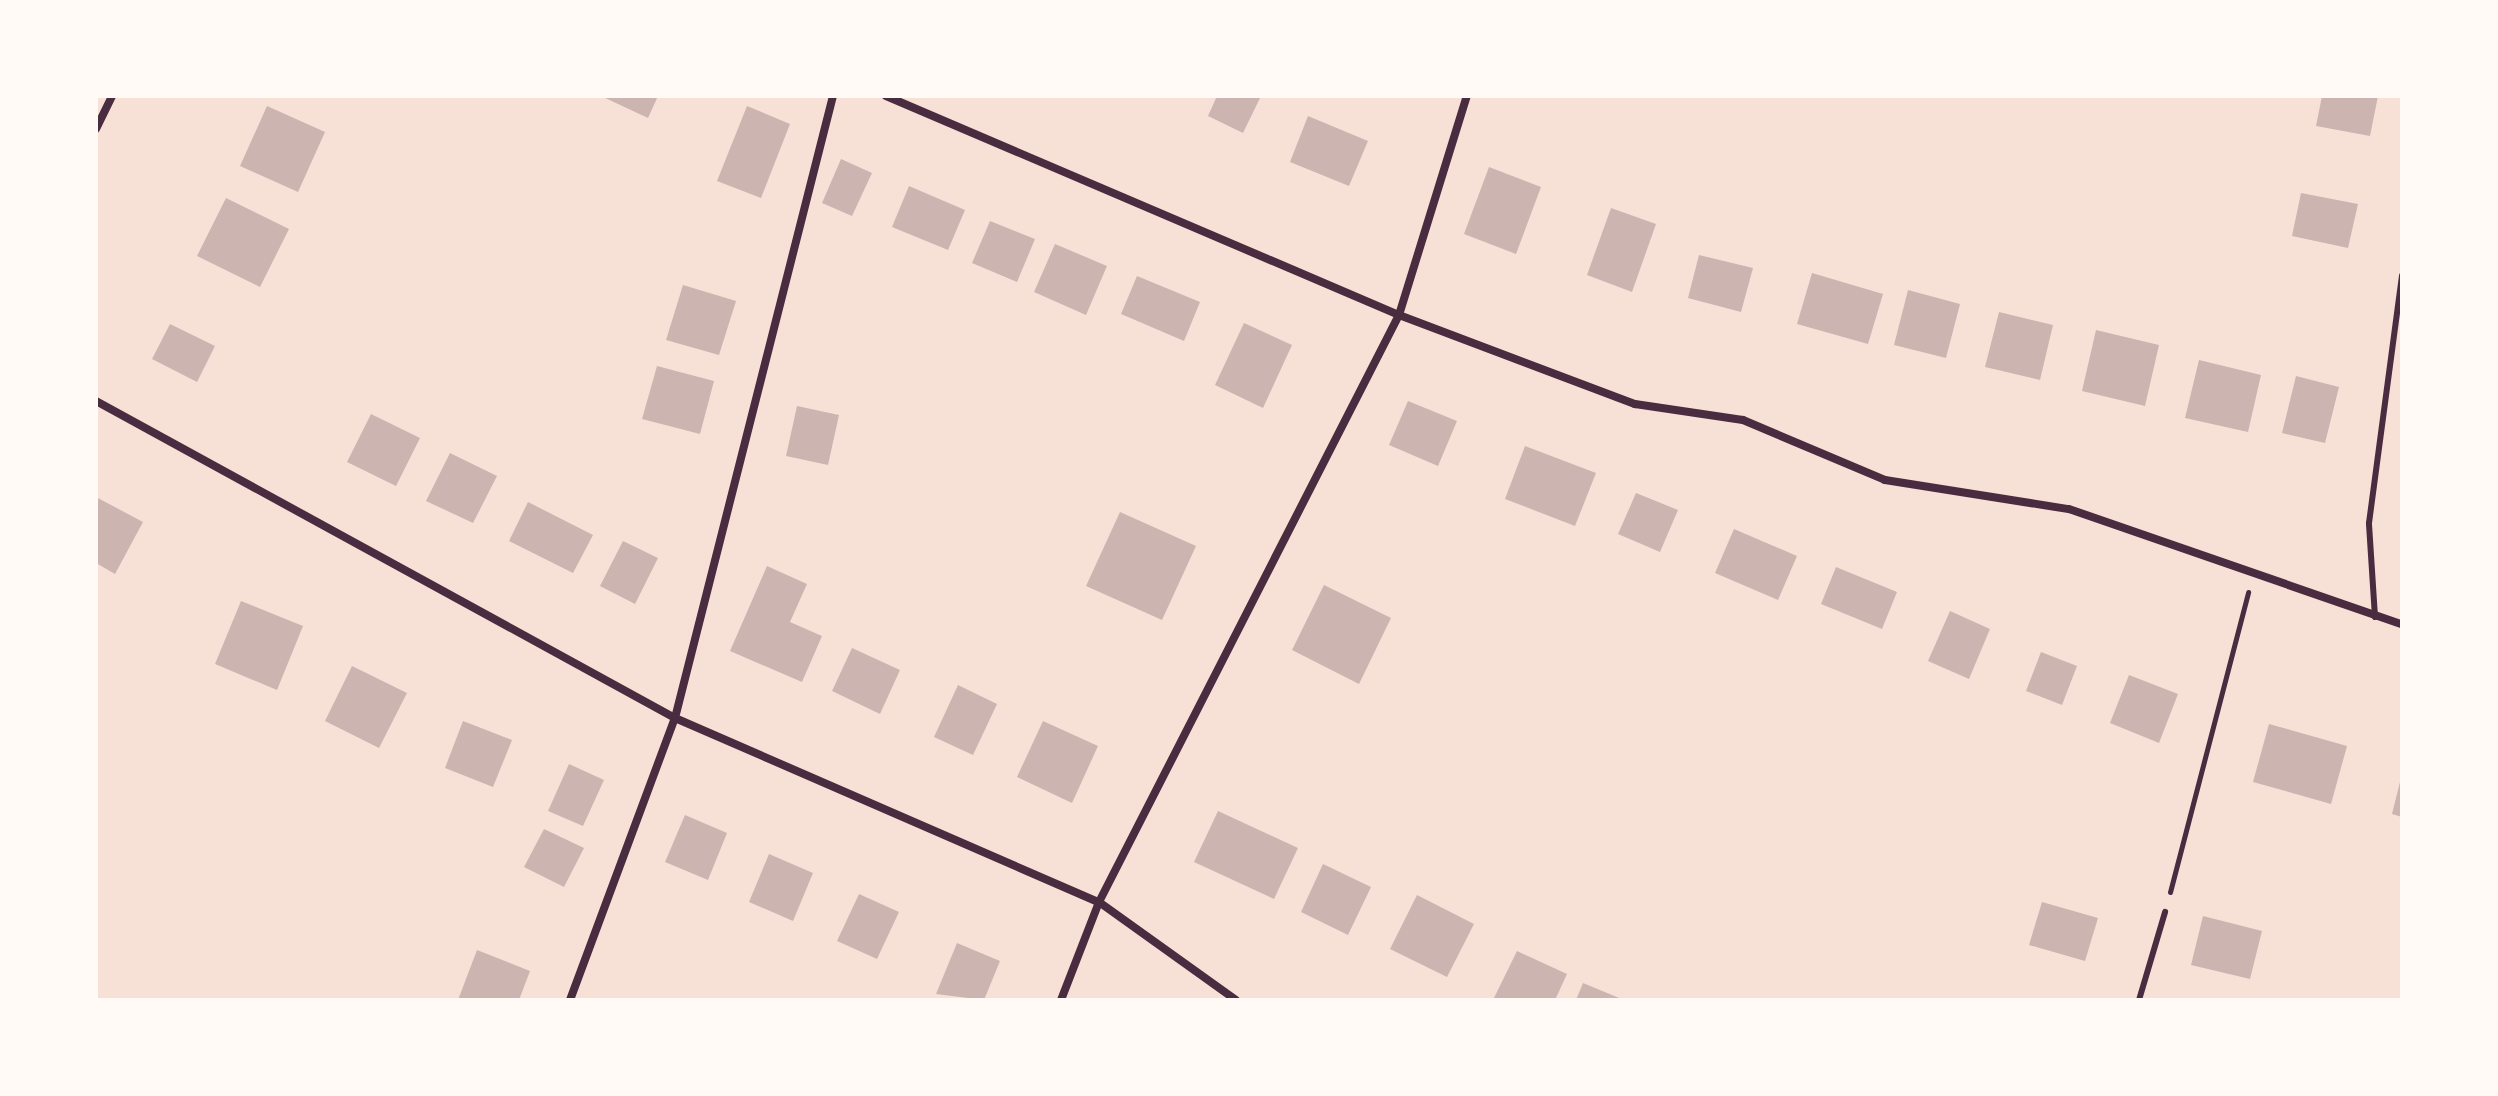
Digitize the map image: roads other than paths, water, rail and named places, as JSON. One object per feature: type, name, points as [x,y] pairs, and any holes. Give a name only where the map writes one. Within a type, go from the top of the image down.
[{"type":"street","points":[[96,129],[112,96]]},
{"type":"street","points":[[570,1000],[675,718],[833,96]]},
{"type":"street","points":[[886,96],[1399,315],[1635,404],[1743,420],[1885,480],[2069,509],[2402,624]]},
{"type":"street","points":[[1061,1000],[1099,902],[1399,315],[1467,96]]},
{"type":"street","points":[[96,401],[675,718],[1099,902],[1236,1000]]},
{"type":"lane","points":[[2375,617],[2369,523],[2402,275]]},
{"type":"lane","points":[[2139,1000],[2165,912]]}]
